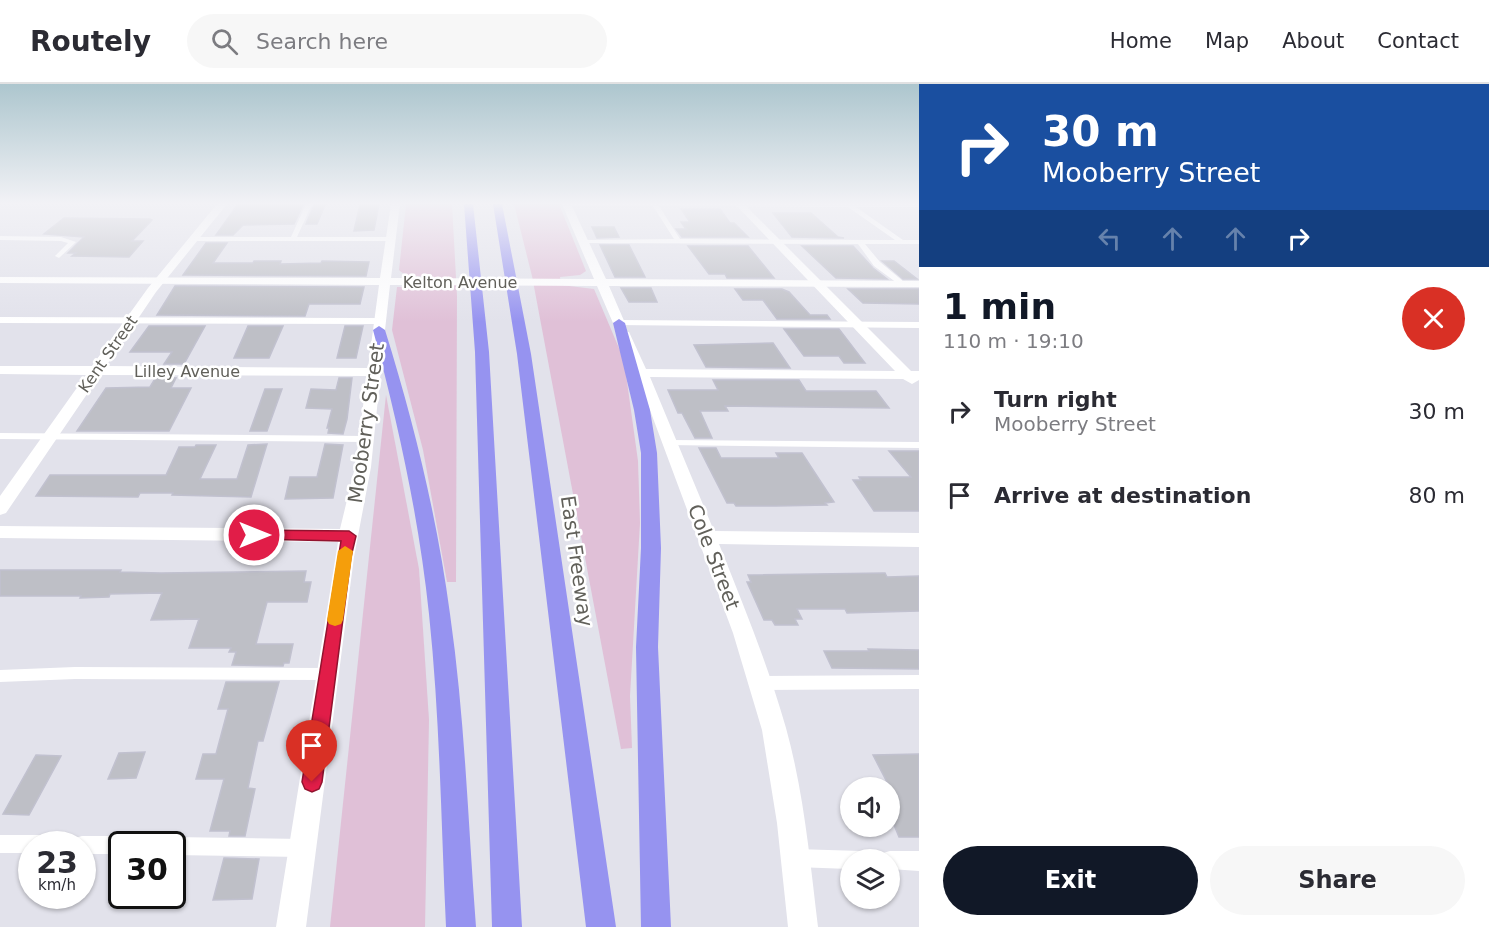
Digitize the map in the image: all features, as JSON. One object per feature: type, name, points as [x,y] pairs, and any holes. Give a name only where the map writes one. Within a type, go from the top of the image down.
[{"type":"highway","points":[[472,243],[482,352],[507,927]]},
{"type":"highway","name":"East Freeway","points":[[504,243],[524,354],[601,927]]},
{"type":"highway","points":[[619,323],[642,410],[650,463],[651,549],[646,647],[656,927]]},
{"type":"highway","points":[[380,326],[410,452],[430,554],[441,632],[461,927]]},
{"type":"street","name":"Kent Street","points":[[0,509],[160,281],[190,243]]},
{"type":"street","name":"Mooberry Street","points":[[291,927],[327,674],[349,536],[363,467],[390,243]]},
{"type":"street","name":"Cole Street","points":[[584,243],[643,374],[744,633],[774,730],[795,858],[803,927]]},
{"type":"street","points":[[778,243],[858,325],[913,375],[919,387]]},
{"type":"street","name":"Kelton Avenue","points":[[0,280],[919,284]]},
{"type":"street","name":"Lilley Avenue","points":[[0,370],[373,372]]},
{"type":"street","points":[[643,374],[913,375]]},
{"type":"street","points":[[0,532],[349,536]]},
{"type":"street","points":[[706,537],[919,540]]},
{"type":"lane","points":[[59,256],[72,243]]},
{"type":"lane","points":[[861,243],[877,264],[901,284]]},
{"type":"lane","points":[[0,320],[380,326]]},
{"type":"lane","points":[[619,323],[919,325]]},
{"type":"lane","points":[[0,436],[366,439]]},
{"type":"lane","points":[[670,443],[919,445]]},
{"type":"lane","points":[[0,676],[75,673],[327,674]]},
{"type":"lane","points":[[759,682],[919,682]]},
{"type":"lane","points":[[0,844],[18,844]]},
{"type":"lane","points":[[186,846],[303,848]]},
{"type":"lane","points":[[795,858],[840,859]]},
{"type":"lane","points":[[900,860],[919,861]]},
{"type":"shaded area","points":[[402,243],[454,243],[457,296],[456,582],[447,582],[423,450],[392,330],[397,287],[433,287],[432,276],[410,275],[399,270]]},
{"type":"shaded area","points":[[524,243],[575,243],[586,271],[580,275],[560,277],[561,285],[594,289],[624,360],[638,461],[640,523],[630,696],[632,748],[621,749],[532,276]]},
{"type":"shaded area","points":[[386,395],[419,569],[429,720],[425,927],[330,927]]},
{"type":"building","points":[[78,243],[141,243],[129,257],[72,256],[76,253],[68,253]]},
{"type":"building","points":[[206,243],[227,243],[213,263],[369,262],[366,276],[183,275]]},
{"type":"building","points":[[600,245],[629,245],[645,277],[615,277]]},
{"type":"building","points":[[688,246],[748,246],[774,278],[727,278],[725,274],[709,274]]},
{"type":"building","points":[[802,246],[853,246],[873,268],[887,279],[836,278]]},
{"type":"building","points":[[882,261],[894,261],[917,279],[903,279]]},
{"type":"building","points":[[175,286],[364,287],[360,304],[309,304],[305,316],[157,315]]},
{"type":"building","points":[[621,288],[651,288],[657,302],[629,302]]},
{"type":"building","points":[[735,289],[782,289],[789,292],[810,315],[827,315],[830,319],[777,319],[763,300],[743,300]]},
{"type":"building","points":[[848,289],[919,289],[919,304],[863,303]]},
{"type":"building","points":[[149,326],[205,326],[184,364],[164,364],[172,352],[130,352]]},
{"type":"building","points":[[248,326],[283,326],[269,358],[234,358]]},
{"type":"building","points":[[345,326],[363,326],[356,358],[337,358]]},
{"type":"building","points":[[784,329],[839,329],[865,363],[844,363],[839,356],[804,356]]},
{"type":"building","points":[[773,343],[790,368],[706,367],[694,345]]},
{"type":"building","points":[[156,377],[176,378],[171,388],[191,388],[169,431],[77,431],[106,388],[150,387]]},
{"type":"building","points":[[339,378],[352,378],[343,434],[328,433],[329,428],[327,428],[332,409],[306,408],[311,389],[336,390]]},
{"type":"building","points":[[713,380],[799,380],[806,391],[876,391],[889,408],[725,406],[728,411],[700,411],[712,438],[695,438],[682,413],[678,413],[668,390],[718,390]]},
{"type":"building","points":[[265,389],[282,389],[267,431],[250,431]]},
{"type":"building","points":[[267,444],[251,497],[172,495],[173,493],[140,493],[138,497],[36,496],[50,475],[166,475],[179,447],[195,447],[196,445],[216,445],[200,479],[237,479],[248,445]]},
{"type":"building","points":[[325,444],[343,445],[333,498],[285,499],[290,477],[317,477]]},
{"type":"building","points":[[699,448],[716,448],[721,458],[779,458],[776,453],[802,453],[834,502],[825,503],[827,505],[776,506],[736,506],[734,503],[727,503]]},
{"type":"building","points":[[889,451],[919,451],[919,511],[874,511],[853,480],[861,480],[859,477],[911,477]]},
{"type":"building","points":[[0,570],[121,570],[120,572],[161,573],[306,571],[304,582],[311,582],[307,602],[267,602],[256,644],[293,644],[289,663],[284,663],[283,666],[232,665],[236,652],[229,652],[231,648],[189,648],[199,619],[151,620],[162,593],[110,594],[109,597],[80,598],[81,596],[0,596]]},
{"type":"building","points":[[885,573],[887,577],[919,576],[919,611],[847,613],[845,609],[797,609],[802,619],[795,619],[798,625],[775,625],[772,620],[764,620],[747,582],[751,582],[748,575]]},
{"type":"building","points":[[868,649],[919,650],[919,669],[832,668],[824,651],[869,651]]},
{"type":"building","points":[[226,682],[279,682],[263,741],[258,741],[248,788],[255,789],[245,836],[229,836],[230,831],[210,831],[224,779],[196,779],[203,754],[216,754],[228,709],[218,709]]},
{"type":"building","points":[[145,752],[136,778],[108,779],[119,753]]},
{"type":"building","points":[[919,754],[919,837],[900,837],[900,777],[884,777],[873,755]]},
{"type":"building","points":[[36,755],[61,756],[29,815],[3,814]]},
{"type":"building","points":[[224,858],[259,859],[252,899],[213,900]]},
{"type":"slow traffic","points":[[335,620],[345,551]]},
{"type":"route","points":[[254,535],[349,536],[344,557],[312,782]]}]
